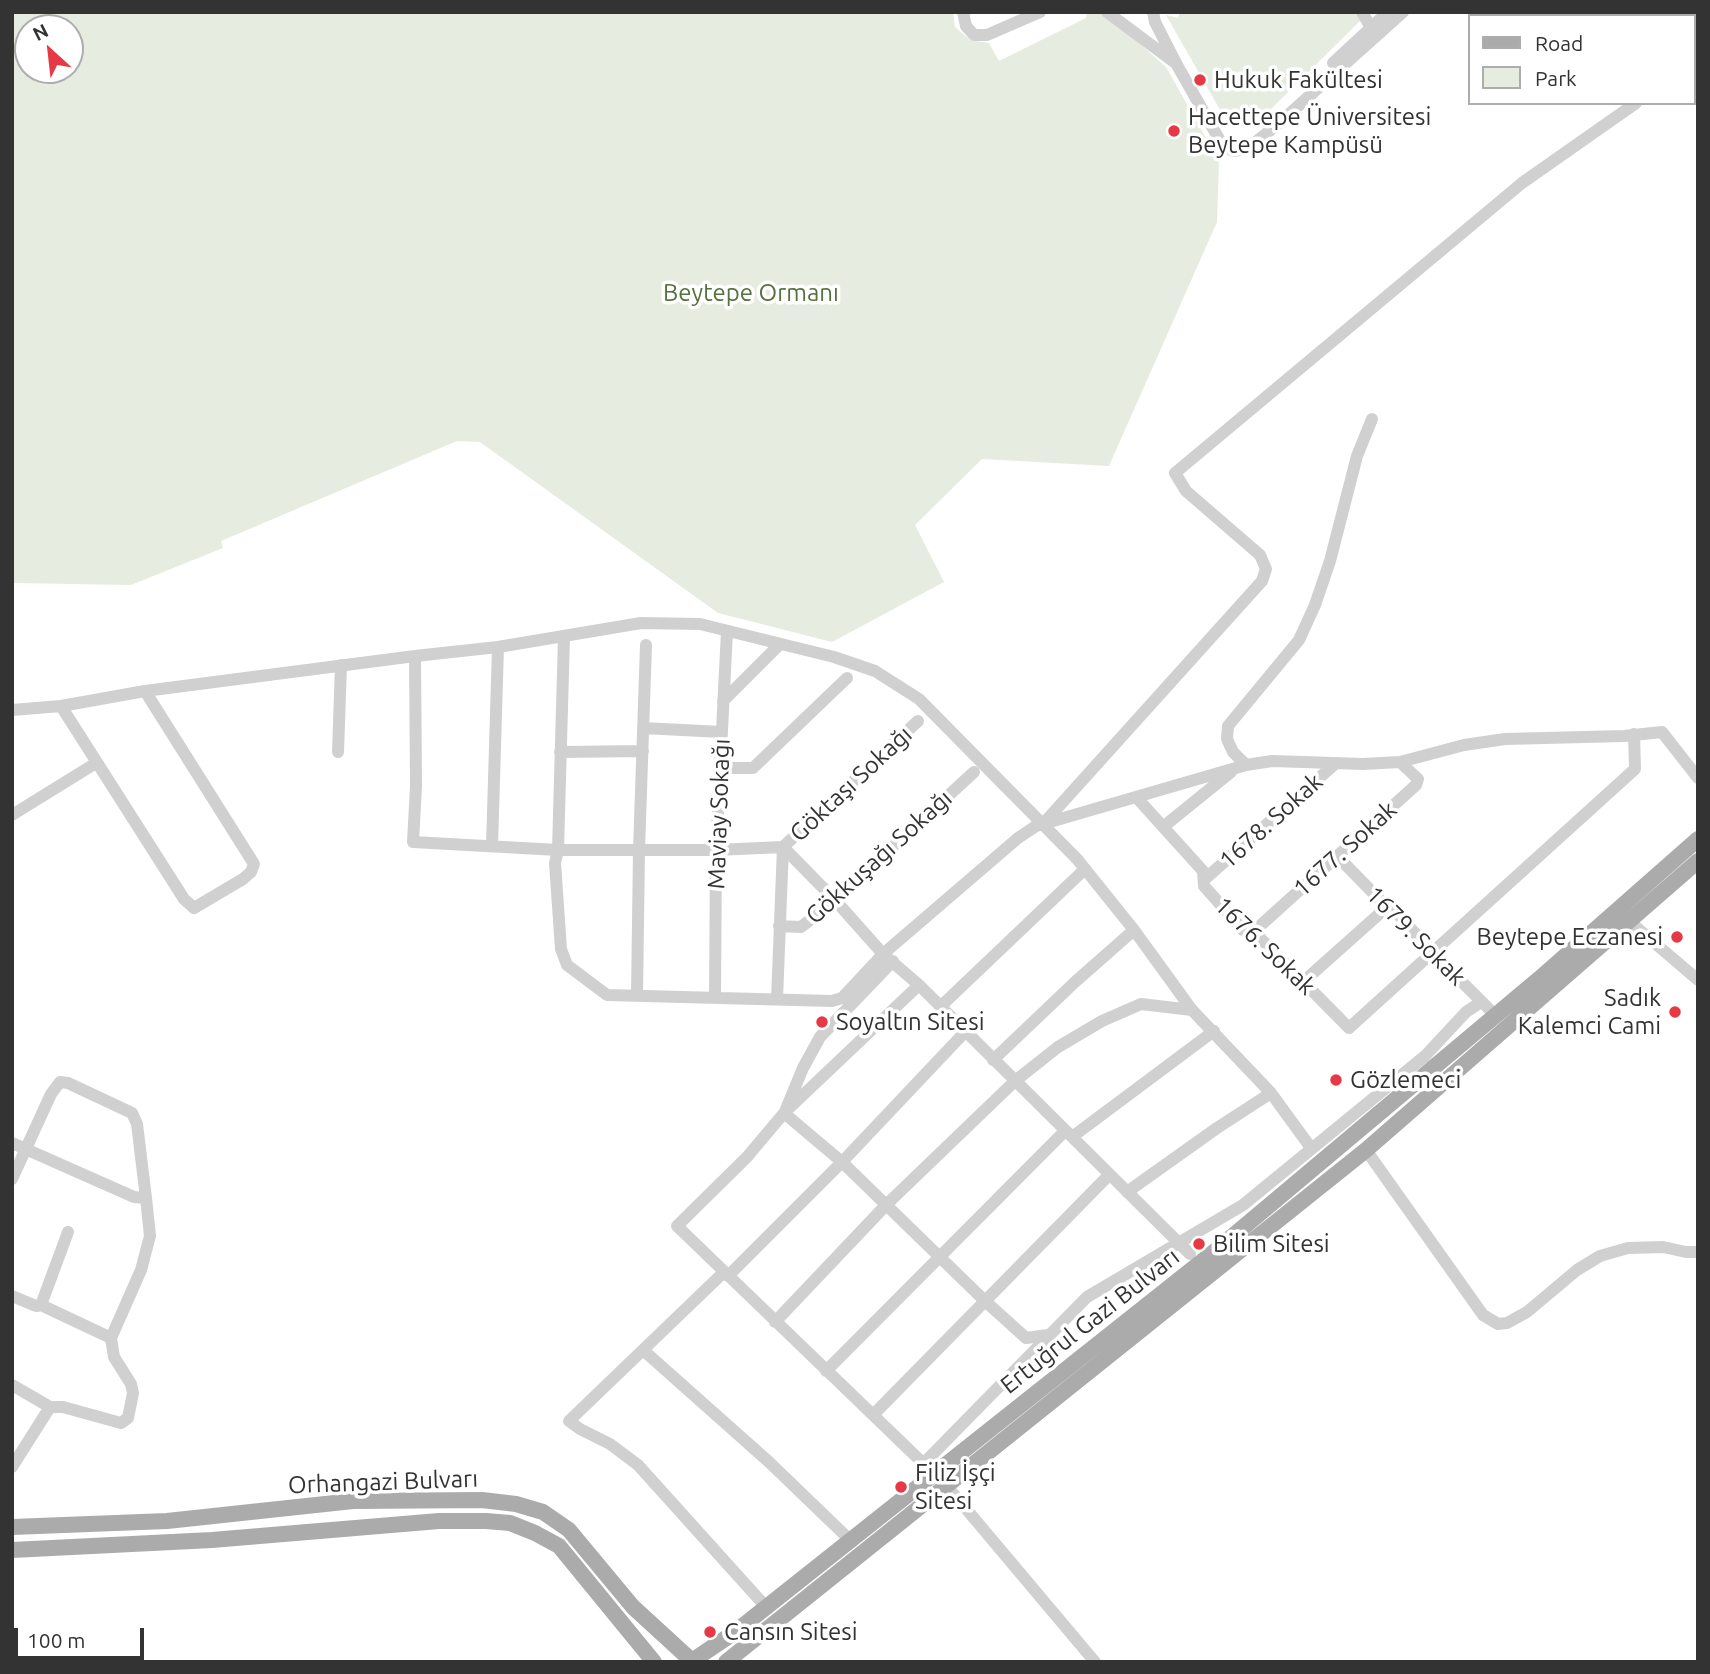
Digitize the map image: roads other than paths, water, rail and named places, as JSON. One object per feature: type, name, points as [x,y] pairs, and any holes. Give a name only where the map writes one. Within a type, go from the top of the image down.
[{"type":"main road","name":"Ertuğrul Gazi Bulvarı","points":[[693,1662],[766,1608],[850,1540],[929,1468],[1215,1251],[1495,1016],[1698,839]]},
{"type":"main road","name":"Ertuğrul Gazi Bulvarı","points":[[726,1662],[1366,1150],[1698,861]]},
{"type":"main road","name":"Orhangazi Bulvarı","points":[[12,1527],[167,1521],[320,1503],[482,1500],[516,1504],[543,1512],[569,1530],[633,1607],[693,1662]]},
{"type":"main road","points":[[320,1503],[327,1515],[326,1526],[322,1530]]},
{"type":"main road","points":[[299,1505],[294,1516],[299,1532]]},
{"type":"main road","name":"Orhangazi Bulvarı","points":[[12,1550],[212,1540],[439,1521],[510,1524],[534,1532],[559,1546],[654,1662]]},
{"type":"main road","points":[[680,1662],[693,1662]]},
{"type":"street","points":[[963,12],[967,26],[974,35],[987,35],[1040,12]]},
{"type":"street","points":[[1107,12],[1177,65]]},
{"type":"street","points":[[1362,12],[1370,26]]},
{"type":"street","points":[[1277,125],[1297,99],[1370,26],[1388,12]]},
{"type":"street","points":[[1151,15],[1223,146],[1233,151],[1247,149],[1277,125],[1403,12]]},
{"type":"street","points":[[1043,824],[1262,581],[1266,569],[1260,555],[1186,491],[1175,473],[1522,183],[1633,105]]},
{"type":"street","points":[[1242,766],[1227,738],[1228,726],[1299,640],[1330,561],[1357,456],[1372,419]]},
{"type":"street","points":[[12,710],[61,706],[145,691],[415,656],[498,648],[641,623],[700,624],[875,671],[909,692],[1085,869],[1134,930],[1192,1010],[1272,1093],[1311,1147]]},
{"type":"street","name":"Maviay Sokağı","points":[[715,998],[716,850],[727,631]]},
{"type":"street","points":[[564,637],[558,850],[555,863],[561,949],[567,965],[607,995],[832,1001],[842,998],[1018,838],[1043,824],[1242,766],[1272,761],[1400,762],[1464,745],[1505,739],[1577,738],[1662,732],[1698,778]]},
{"type":"street","points":[[723,701],[780,644]]},
{"type":"street","points":[[637,995],[646,645]]},
{"type":"street","points":[[492,846],[498,648]]},
{"type":"street","points":[[415,656],[416,786],[413,842],[558,850],[716,850],[783,847],[888,958],[919,985],[1190,1254]]},
{"type":"street","points":[[338,751],[341,666]]},
{"type":"street","points":[[720,768],[753,768],[848,678]]},
{"type":"street","points":[[61,706],[189,906],[194,908],[251,872],[254,864],[145,691]]},
{"type":"street","name":"Göktaşı Sokağı","points":[[783,847],[918,721]]},
{"type":"street","points":[[643,729],[722,732]]},
{"type":"street","points":[[1432,952],[1635,769],[1634,734]]},
{"type":"street","points":[[559,752],[643,751]]},
{"type":"street","name":"1677. Sokak","points":[[1251,934],[1416,785],[1418,779],[1400,762]]},
{"type":"street","points":[[12,815],[96,763]]},
{"type":"street","name":"1678. Sokak","points":[[1205,879],[1336,763]]},
{"type":"street","points":[[1163,827],[1242,766]]},
{"type":"street","name":"Gökkuşağı Sokağı","points":[[779,926],[801,927],[835,900],[974,772]]},
{"type":"street","name":"1676. Sokak","points":[[1137,798],[1203,871],[1204,886],[1243,930],[1258,936],[1349,1028],[1432,952]]},
{"type":"street","points":[[777,999],[783,847]]},
{"type":"street","name":"1679. Sokak","points":[[1338,857],[1387,907],[1393,909],[1495,1016]]},
{"type":"street","points":[[940,1007],[1085,869]]},
{"type":"street","points":[[1303,982],[1387,907]]},
{"type":"street","points":[[1629,921],[1698,980]]},
{"type":"street","points":[[993,1060],[1134,930]]},
{"type":"street","points":[[784,1113],[820,1037],[888,958]]},
{"type":"street","points":[[919,985],[784,1113],[747,1157],[677,1226],[929,1468],[1048,1335],[1087,1297],[1242,1205],[1425,1056],[1466,1012],[1481,1002]]},
{"type":"street","points":[[775,1322],[887,1204],[1015,1081],[1058,1048],[1101,1021],[1141,1004],[1192,1010]]},
{"type":"street","points":[[826,1371],[1069,1134],[1214,1031]]},
{"type":"street","points":[[766,1608],[638,1465],[610,1444],[569,1421],[842,1162],[965,1032]]},
{"type":"street","points":[[12,1179],[51,1094],[60,1082],[68,1083],[132,1113],[137,1124],[150,1236],[141,1270],[111,1338],[114,1357],[131,1384],[133,1393],[128,1418],[121,1423],[63,1407],[50,1407],[12,1385]]},
{"type":"street","points":[[1127,1192],[1233,1116],[1272,1093]]},
{"type":"street","points":[[784,1113],[842,1162],[985,1301],[1027,1338],[1048,1335]]},
{"type":"street","points":[[12,1143],[134,1197],[146,1198]]},
{"type":"street","points":[[1366,1150],[1483,1315],[1498,1324],[1507,1323],[1527,1312],[1577,1270],[1600,1256],[1628,1248],[1663,1247],[1697,1252]]},
{"type":"street","points":[[873,1415],[1110,1175]]},
{"type":"street","points":[[41,1306],[68,1232]]},
{"type":"street","points":[[1190,1254],[1215,1251]]},
{"type":"street","points":[[1185,1275],[1190,1254]]},
{"type":"street","points":[[12,1296],[41,1306],[111,1338]]},
{"type":"street","points":[[643,1350],[769,1462],[850,1540]]},
{"type":"street","points":[[12,1466],[50,1407]]},
{"type":"street","points":[[946,1485],[1095,1662]]},
{"type":"place","name":"Hukuk Fakültesi","points":[[1200,80]]},
{"type":"place","name":"Hacettepe Üniversitesi Beytepe Kampüsü","points":[[1174,131]]},
{"type":"place","name":"Beytepe Eczanesi","points":[[1677,937]]},
{"type":"place","name":"Sadık Kalemci Cami","points":[[1675,1012]]},
{"type":"place","name":"Soyaltın Sitesi","points":[[822,1022]]},
{"type":"place","name":"Gözlemeci","points":[[1336,1080]]},
{"type":"place","name":"Bilim Sitesi","points":[[1199,1244]]},
{"type":"place","name":"Filiz İşçi Sitesi","points":[[901,1487]]},
{"type":"place","name":"Cansın Sitesi","points":[[710,1632]]},
{"type":"park label","name":"Beytepe Ormanı","points":[[751,293]]}]
